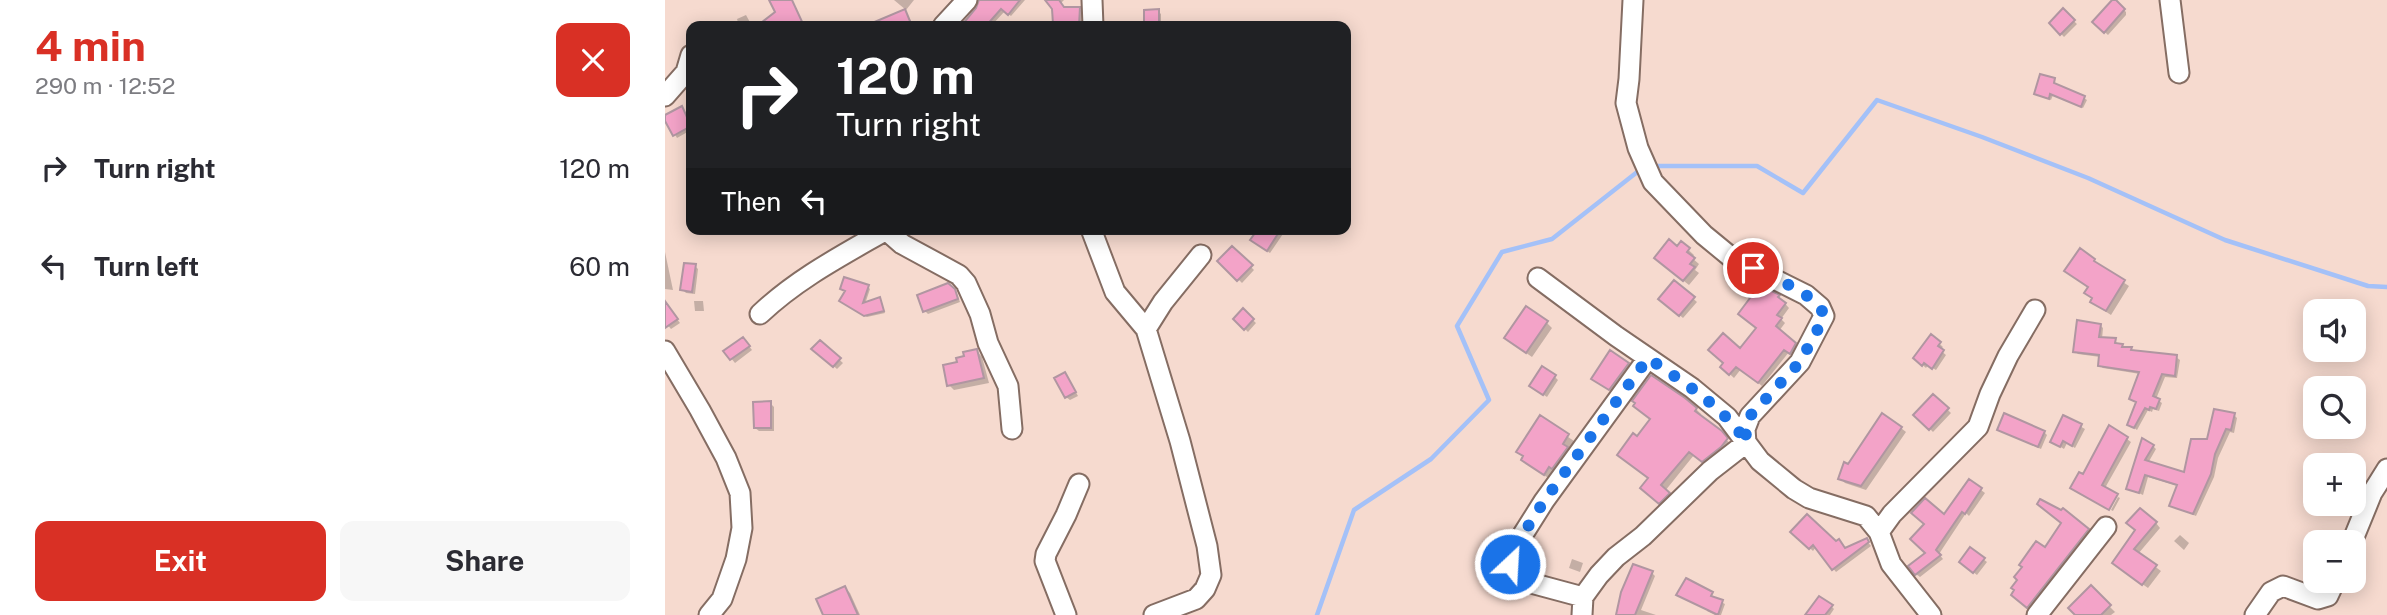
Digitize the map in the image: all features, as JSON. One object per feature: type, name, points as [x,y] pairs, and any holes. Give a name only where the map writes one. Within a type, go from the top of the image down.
[{"type":"street","points":[[948,21],[967,0]]},
{"type":"street","points":[[1092,0],[1094,21]]},
{"type":"street","points":[[1633,0],[1626,103],[1638,148],[1653,182],[1704,234],[1732,258],[1806,295],[1820,307],[1825,316],[1800,362],[1750,416],[1745,429],[1747,443]]},
{"type":"street","points":[[2170,0],[2179,73]]},
{"type":"street","points":[[665,96],[686,72]]},
{"type":"street","points":[[760,314],[783,292],[817,269],[878,235]]},
{"type":"street","points":[[892,235],[902,244],[958,275],[966,283],[980,314],[988,343],[1008,386],[1013,429]]},
{"type":"street","points":[[1093,235],[1115,292],[1146,329],[1184,454],[1207,546],[1211,575],[1205,589],[1196,598],[1154,615]]},
{"type":"street","points":[[1146,329],[1163,302],[1201,255]]},
{"type":"street","points":[[1538,278],[1692,388],[1727,417],[1760,461],[1794,489],[1809,498],[1865,516],[1879,532],[1891,564],[1931,615]]},
{"type":"street","points":[[1879,532],[1892,514],[1978,427],[2008,356],[2035,310]]},
{"type":"street","points":[[665,351],[701,410],[726,458],[740,494],[742,528],[736,559],[722,599],[709,615]]},
{"type":"street","points":[[1648,358],[1544,501],[1515,547],[1510,564],[1511,576],[1582,606],[1599,575],[1616,557],[1643,536],[1710,471],[1747,443]]},
{"type":"street","points":[[2357,530],[2372,493],[2387,468]]},
{"type":"street","points":[[1066,615],[1045,561],[1079,484]]},
{"type":"street","points":[[2037,615],[2106,527]]},
{"type":"street","points":[[2255,615],[2271,592],[2283,586],[2318,599],[2329,596],[2330,593]]},
{"type":"building","points":[[769,0],[792,0],[802,21],[763,21],[775,12]]},
{"type":"building","points":[[979,0],[1020,0],[1008,15],[1001,9],[990,21],[965,21]]},
{"type":"building","points":[[1045,0],[1059,0],[1064,7],[1080,7],[1079,21],[1053,21],[1052,9]]},
{"type":"building","points":[[2112,0],[2116,0],[2125,9],[2104,33],[2092,22]]},
{"type":"building","points":[[2063,8],[2075,20],[2060,35],[2049,23]]},
{"type":"building","points":[[905,9],[910,21],[877,21]]},
{"type":"building","points":[[1159,9],[1159,21],[1144,21],[1144,10]]},
{"type":"building","points":[[2040,74],[2055,78],[2054,83],[2085,96],[2081,107],[2050,94],[2049,99],[2034,94]]},
{"type":"building","points":[[682,106],[686,115],[686,129],[673,136],[665,121],[665,115]]},
{"type":"building","points":[[1254,235],[1277,235],[1267,251],[1250,240]]},
{"type":"building","points":[[1669,239],[1677,246],[1681,241],[1690,248],[1687,252],[1695,258],[1690,264],[1695,267],[1683,281],[1654,258]]},
{"type":"building","points":[[1232,246],[1253,265],[1237,281],[1217,261]]},
{"type":"building","points":[[2080,248],[2095,259],[2094,261],[2125,280],[2106,311],[2090,302],[2092,298],[2084,293],[2088,287],[2064,271]]},
{"type":"building","points":[[684,263],[696,264],[692,292],[680,290]]},
{"type":"building","points":[[844,277],[869,285],[863,303],[880,297],[884,311],[864,316],[839,301],[845,291],[840,289]]},
{"type":"building","points":[[1674,280],[1695,297],[1679,316],[1658,299]]},
{"type":"building","points":[[1753,282],[1780,295],[1778,297],[1786,303],[1777,315],[1782,318],[1776,326],[1796,343],[1790,354],[1784,350],[1758,383],[1736,367],[1729,375],[1720,367],[1723,363],[1708,350],[1723,333],[1740,348],[1756,328],[1738,314],[1750,298],[1745,294]]},
{"type":"building","points":[[948,283],[955,289],[958,299],[923,312],[917,295]]},
{"type":"building","points":[[665,301],[678,319],[665,328]]},
{"type":"building","points":[[1526,306],[1548,321],[1526,353],[1504,338]]},
{"type":"building","points":[[1243,308],[1254,319],[1244,330],[1233,319]]},
{"type":"building","points":[[2077,320],[2101,324],[2099,337],[2116,338],[2115,343],[2123,344],[2122,347],[2177,355],[2175,376],[2162,374],[2153,396],[2160,399],[2156,409],[2145,408],[2134,428],[2127,425],[2136,402],[2129,399],[2139,372],[2098,366],[2099,355],[2073,352]]},
{"type":"building","points":[[1931,334],[1941,342],[1938,346],[1944,350],[1932,369],[1924,363],[1922,366],[1913,358]]},
{"type":"building","points":[[743,337],[750,346],[730,360],[723,351]]},
{"type":"building","points":[[820,340],[841,358],[833,367],[811,349]]},
{"type":"building","points":[[977,349],[984,378],[947,386],[943,365],[957,362],[956,358],[964,356],[963,352]]},
{"type":"building","points":[[1610,350],[1629,363],[1609,390],[1591,379]]},
{"type":"building","points":[[1542,366],[1556,375],[1543,395],[1529,386]]},
{"type":"building","points":[[1065,372],[1076,392],[1065,398],[1054,378]]},
{"type":"building","points":[[1651,375],[1685,398],[1697,408],[1695,411],[1728,438],[1702,462],[1689,452],[1661,485],[1670,493],[1659,504],[1640,488],[1648,478],[1617,455],[1633,433],[1637,436],[1650,419],[1633,406],[1635,403],[1632,401]]},
{"type":"building","points":[[1933,394],[1949,408],[1929,430],[1913,415]]},
{"type":"building","points":[[771,401],[771,428],[754,428],[753,402]]},
{"type":"building","points":[[2214,409],[2235,413],[2231,430],[2226,429],[2215,454],[2211,474],[2193,514],[2169,506],[2177,485],[2145,475],[2139,493],[2126,489],[2142,438],[2154,445],[2145,460],[2184,472],[2191,439],[2207,439]]},
{"type":"building","points":[[1882,413],[1902,427],[1861,486],[1838,479],[1844,462],[1848,464]]},
{"type":"building","points":[[2004,413],[2045,431],[2038,447],[1997,430]]},
{"type":"building","points":[[1540,415],[1569,434],[1563,444],[1568,447],[1552,469],[1549,467],[1544,475],[1521,460],[1523,456],[1516,452]]},
{"type":"building","points":[[2063,415],[2082,424],[2072,446],[2063,441],[2060,447],[2050,442]]},
{"type":"building","points":[[2109,425],[2128,437],[2102,485],[2118,494],[2109,510],[2070,488],[2079,472],[2083,474]]},
{"type":"building","points":[[1969,479],[1982,488],[1936,550],[1941,555],[1915,575],[1908,566],[1925,553],[1910,539],[1924,524],[1911,513],[1925,498],[1944,514]]},
{"type":"building","points":[[2040,499],[2061,510],[2063,508],[2089,529],[2027,608],[2011,595],[2014,590],[2011,588],[2017,580],[2014,577],[2036,541],[2045,547],[2061,523],[2037,504]]},
{"type":"building","points":[[2140,508],[2157,522],[2134,549],[2157,565],[2142,585],[2112,563],[2135,530],[2126,523]]},
{"type":"building","points":[[1807,514],[1836,541],[1839,539],[1845,548],[1867,538],[1869,542],[1832,570],[1813,545],[1809,549],[1790,532]]},
{"type":"building","points":[[1970,547],[1985,558],[1973,573],[1959,562]]},
{"type":"building","points":[[1633,564],[1653,571],[1635,615],[1616,615],[1621,592]]},
{"type":"building","points":[[1686,578],[1713,592],[1711,596],[1723,600],[1718,615],[1676,595]]},
{"type":"building","points":[[2091,585],[2111,605],[2101,615],[2075,615],[2068,608]]},
{"type":"building","points":[[845,586],[858,615],[823,615],[816,599]]},
{"type":"building","points":[[1819,596],[1833,605],[1825,615],[1805,615]]},
{"type":"waterway","points":[[1652,166],[1757,166],[1803,193],[1877,100],[2088,178],[2225,240],[2368,286],[2387,287]]},
{"type":"waterway","points":[[1317,615],[1354,510],[1431,459],[1489,400],[1457,326],[1502,252],[1552,239],[1641,169]]},
{"type":"route","points":[[1510,564],[1515,547],[1544,501],[1648,358],[1692,388],[1727,417],[1747,443],[1745,429],[1750,416],[1800,362],[1825,316],[1820,307],[1806,295],[1753,268]]}]
